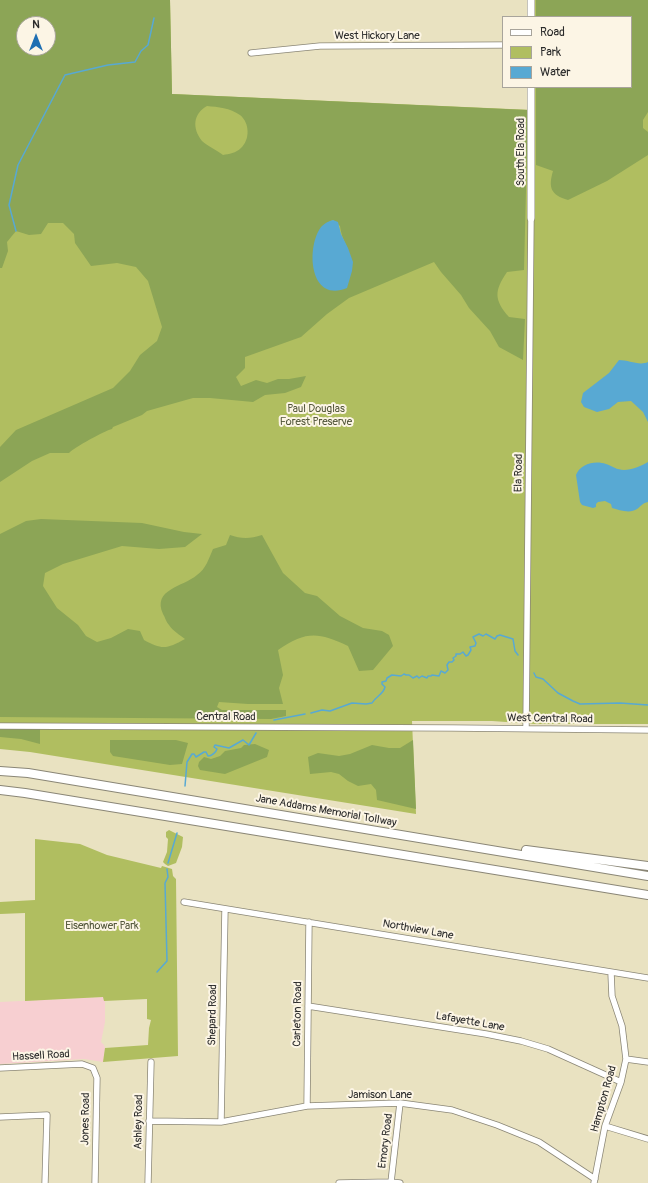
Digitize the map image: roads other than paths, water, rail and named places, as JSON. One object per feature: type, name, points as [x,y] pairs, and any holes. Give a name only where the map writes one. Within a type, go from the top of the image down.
[{"type":"highway","name":"Jane Addams Memorial Tollway","points":[[0,770],[36,774],[648,876]]},
{"type":"highway","points":[[0,790],[40,795],[648,895]]},
{"type":"highway","points":[[446,842],[648,866]]},
{"type":"main road","points":[[531,0],[531,16]]},
{"type":"main road","name":"South Ela Road","points":[[531,88],[532,218]]},
{"type":"street","name":"West Hickory Lane","points":[[251,53],[320,46],[502,45]]},
{"type":"street","name":"Ela Road","points":[[526,728],[532,218]]},
{"type":"street","name":"Central Road","points":[[0,726],[452,728]]},
{"type":"street","name":"West Central Road","points":[[452,728],[648,730]]},
{"type":"street","name":"Northview Lane","points":[[184,902],[648,978]]},
{"type":"street","name":"Shepard Road","points":[[221,1122],[225,909]]},
{"type":"street","name":"Carleton Road","points":[[306,1106],[309,922]]},
{"type":"street","name":"Hampton Road","points":[[594,1181],[605,1126],[621,1082],[626,1059],[622,1026],[612,996],[611,973]]},
{"type":"street","name":"Lafayette Lane","points":[[308,1006],[486,1034],[521,1041],[548,1049],[621,1082]]},
{"type":"street","points":[[626,1059],[648,1062]]},
{"type":"street","name":"Ashley Road","points":[[148,1183],[150,1062]]},
{"type":"street","name":"Hassell Road","points":[[0,1068],[82,1064]]},
{"type":"street","name":"Jones Road","points":[[82,1064],[93,1068],[97,1078],[95,1183]]},
{"type":"street","name":"Jamison Lane","points":[[149,1121],[221,1122],[306,1106],[400,1103],[452,1110],[497,1125],[539,1142],[594,1181]]},
{"type":"street","name":"Emory Road","points":[[391,1182],[400,1103]]},
{"type":"street","points":[[0,1117],[47,1115],[45,1183]]},
{"type":"street","points":[[605,1126],[648,1139]]},
{"type":"street","points":[[339,1183],[400,1183]]},
{"type":"water","points":[[333,220],[338,222],[341,234],[353,262],[347,288],[334,291],[324,288],[318,280],[314,270],[313,258],[317,234],[323,225]]},
{"type":"water","points":[[619,360],[638,363],[648,362],[648,422],[643,412],[631,401],[618,402],[609,409],[597,412],[584,407],[581,402],[583,393],[609,373]]},
{"type":"water","points":[[597,462],[624,470],[636,468],[648,462],[648,502],[637,509],[631,511],[618,510],[612,508],[611,504],[605,501],[598,502],[596,507],[593,508],[582,505],[580,502],[576,475],[584,466]]},
{"type":"waterway","points":[[16,231],[9,205],[18,165],[65,75],[108,65],[135,62],[141,51],[148,45],[154,18]]},
{"type":"waterway","points":[[311,713],[322,710],[330,711],[352,703],[372,703],[384,690],[385,687],[382,682],[386,681],[387,678],[392,675],[401,676],[404,674],[413,678],[417,676],[419,678],[422,676],[427,678],[428,676],[432,675],[439,676],[441,671],[445,673],[448,670],[447,665],[449,662],[454,660],[453,658],[456,654],[463,652],[466,656],[468,655],[471,650],[470,647],[475,646],[476,643],[473,637],[479,634],[483,636],[486,634],[495,639],[500,635],[513,639],[515,651],[518,655]]},
{"type":"waterway","points":[[534,673],[536,677],[543,679],[558,693],[580,704],[620,703],[648,705]]},
{"type":"waterway","points":[[274,720],[305,714]]},
{"type":"waterway","points":[[185,786],[187,762],[192,754],[196,757],[206,752],[209,756],[214,754],[217,749],[214,747],[215,745],[229,748],[243,740],[249,745],[256,733]]},
{"type":"waterway","points":[[168,863],[177,833]]},
{"type":"waterway","points":[[157,972],[167,961],[165,883],[168,877],[167,869]]},
{"type":"park label","name":"Paul Douglas Forest Preserve","points":[[316,415]]},
{"type":"park label","name":"Eisenhower Park","points":[[102,926]]}]
